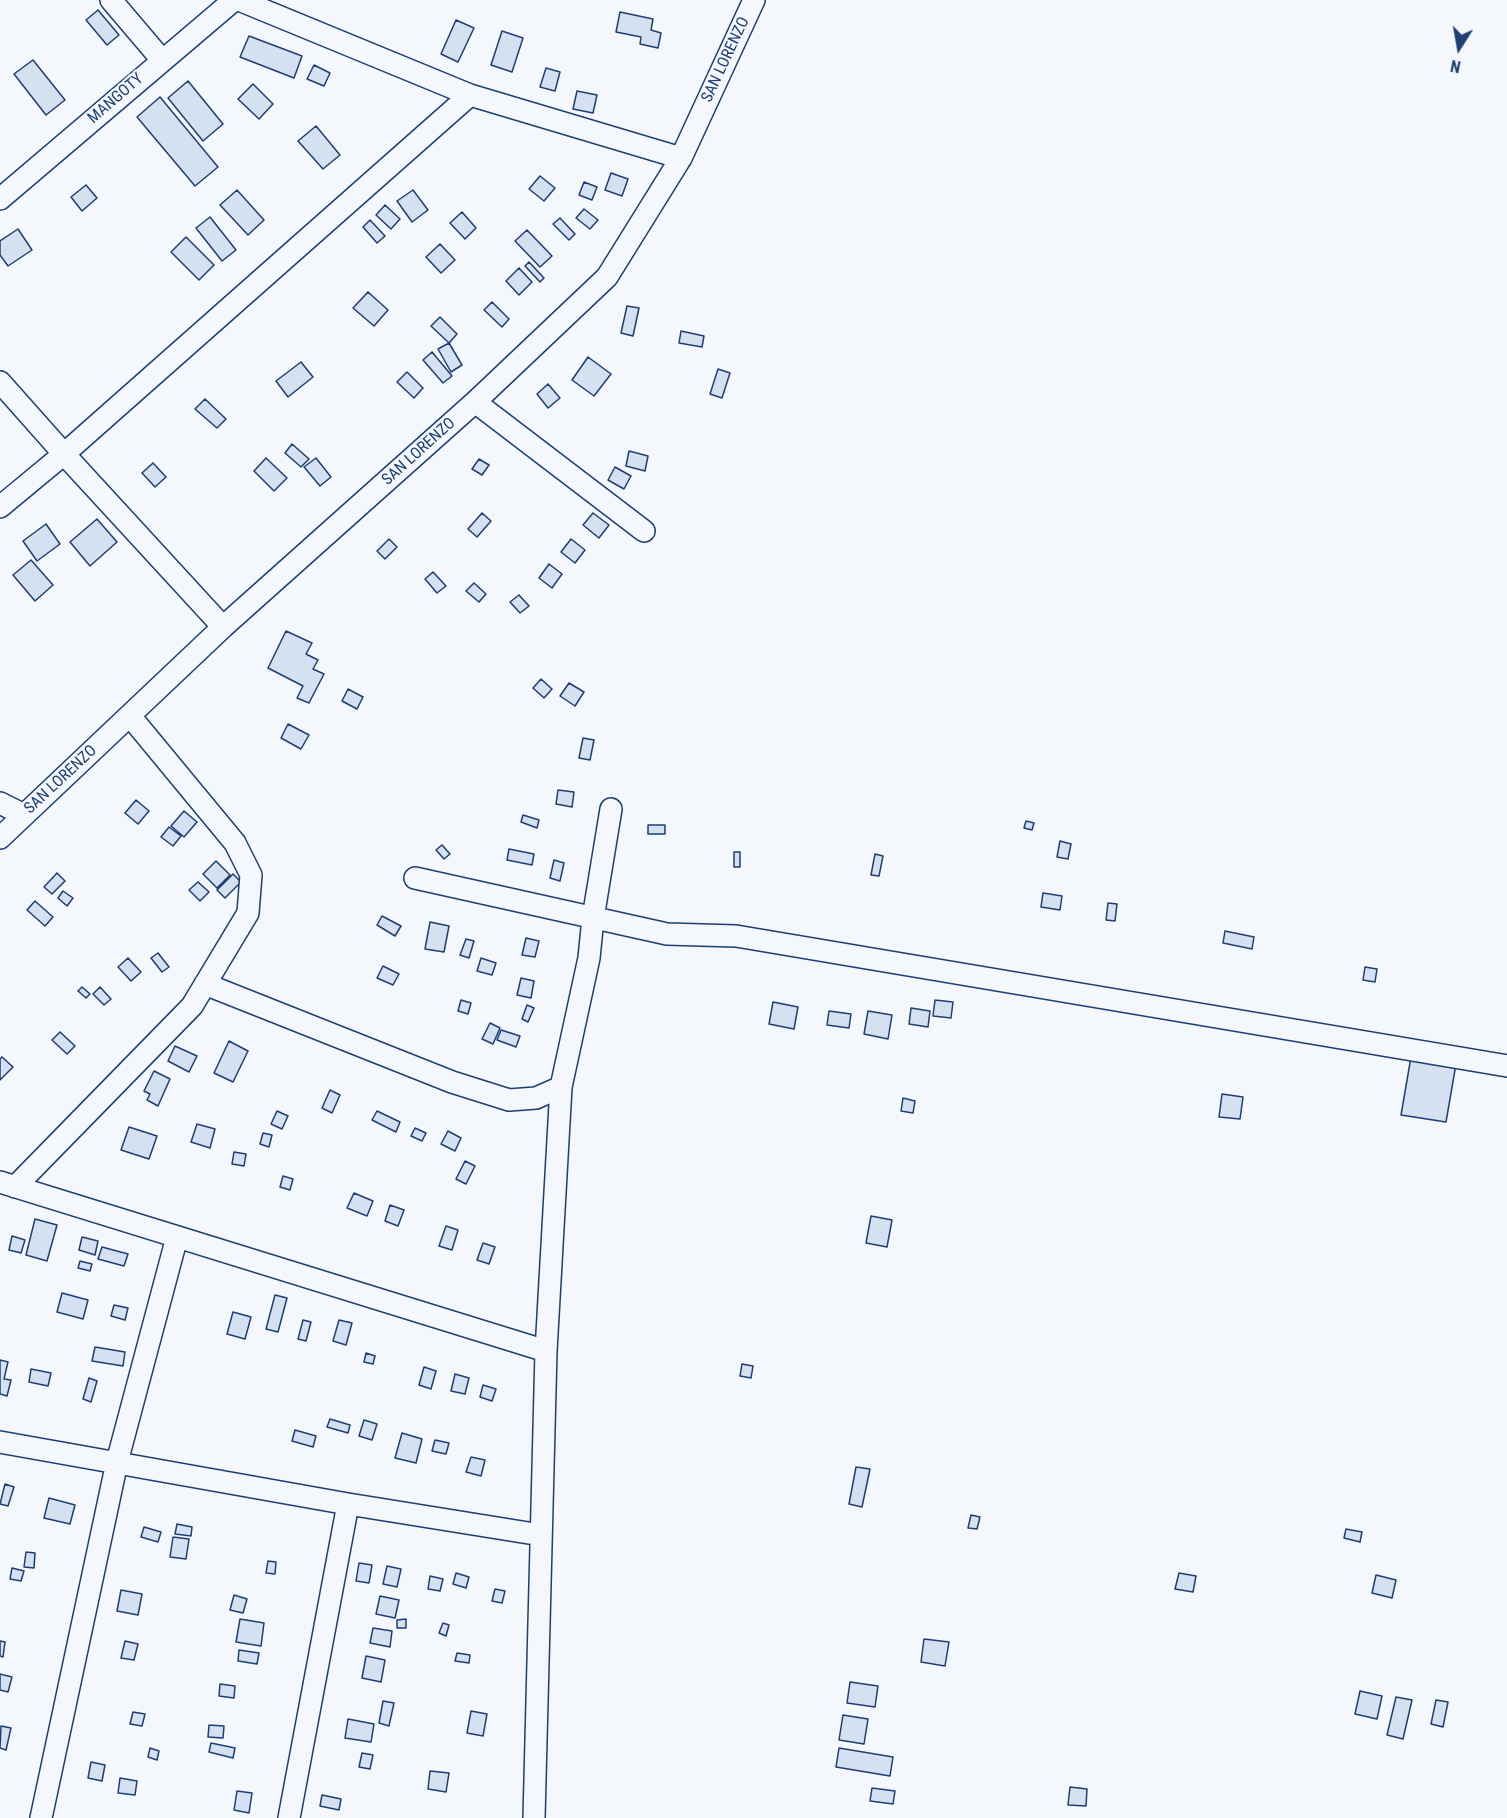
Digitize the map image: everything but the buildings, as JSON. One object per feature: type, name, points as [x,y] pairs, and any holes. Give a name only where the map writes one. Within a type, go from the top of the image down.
[{"type":"street","points":[[111,0],[162,60]]},
{"type":"street","name":"MANGOTY","points":[[0,199],[234,0]]},
{"type":"street","points":[[239,0],[471,95],[681,158]]},
{"type":"street","name":"SAN LORENZO","points":[[0,838],[223,627],[475,402],[607,276],[681,158],[754,0]]},
{"type":"street","points":[[0,507],[64,454],[471,95]]},
{"type":"street","points":[[0,382],[223,627]]},
{"type":"street","points":[[475,402],[644,531]]},
{"type":"street","points":[[130,716],[235,843],[251,875],[248,913],[192,1006],[7,1185],[546,1351]]},
{"type":"street","points":[[0,803],[24,815]]},
{"type":"street","points":[[534,1818],[546,1351],[561,1087],[589,958],[593,918],[611,809]]},
{"type":"street","points":[[415,878],[667,934],[736,936],[1507,1066]]},
{"type":"street","points":[[205,984],[452,1082],[508,1100],[536,1098],[561,1087]]},
{"type":"street","points":[[42,1818],[117,1462],[177,1237]]},
{"type":"street","points":[[0,1442],[348,1504],[541,1535]]},
{"type":"street","points":[[289,1818],[348,1504]]}]
